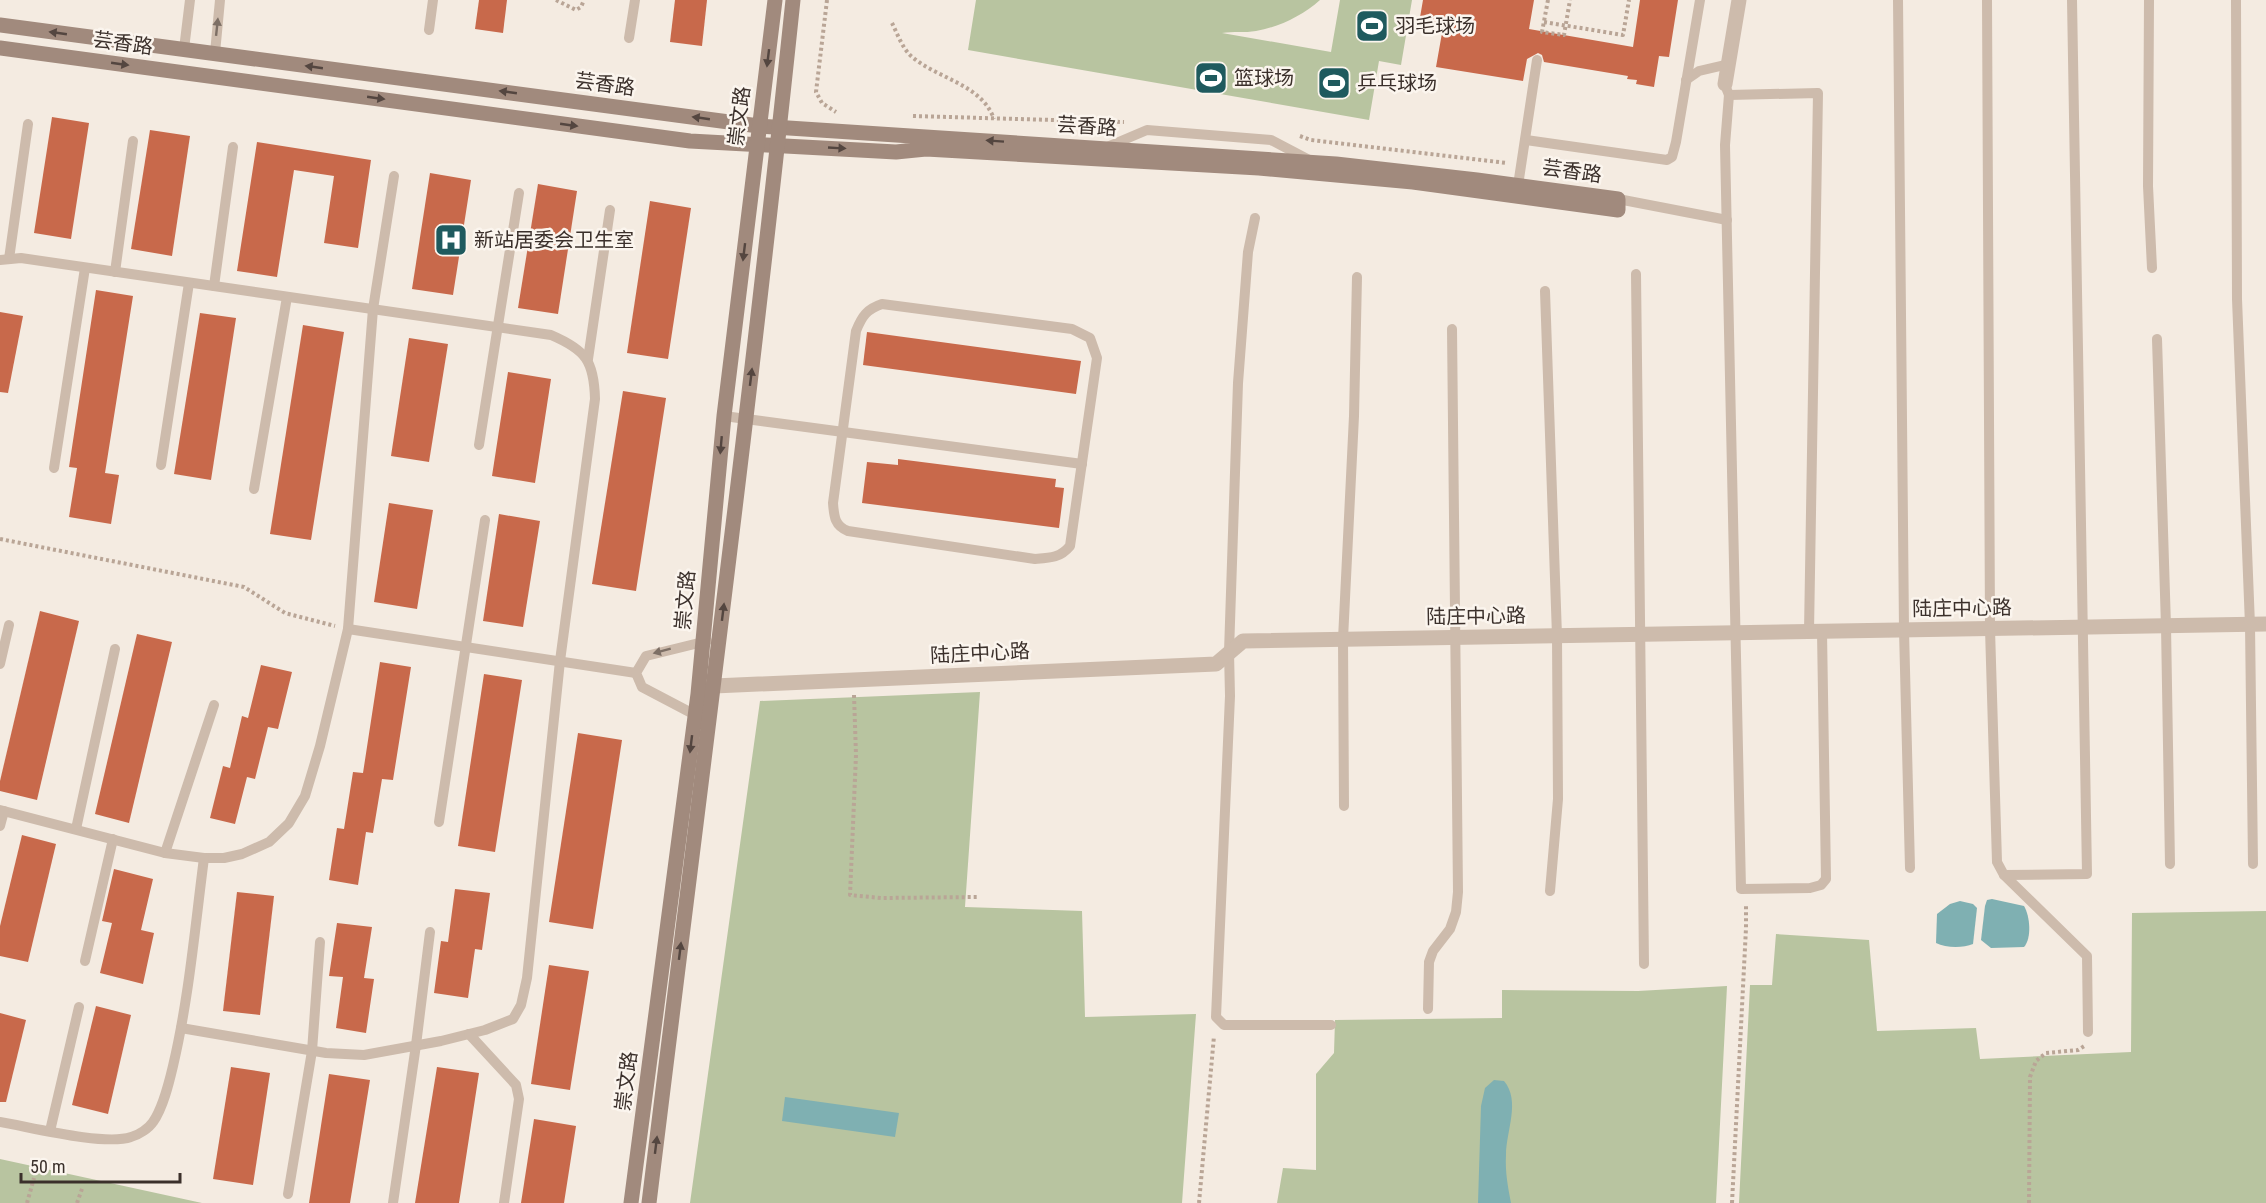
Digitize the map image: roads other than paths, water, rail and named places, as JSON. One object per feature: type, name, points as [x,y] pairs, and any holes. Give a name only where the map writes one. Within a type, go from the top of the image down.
[{"type":"street","name":"崇文路","points":[[631,1203],[698,694],[724,416],[775,0]]},
{"type":"street","name":"崇文路","points":[[649,1203],[710,722],[779,145],[793,0]]},
{"type":"street","points":[[1727,89],[1739,0]]},
{"type":"street","name":"芸香路","points":[[0,25],[759,126],[1314,162],[1518,190],[1618,210],[1618,199]]},
{"type":"street","name":"芸香路","points":[[0,48],[690,141],[896,152],[926,149],[1259,168],[1518,190]]},
{"type":"street","name":"陆庄中心路","points":[[698,694],[714,686],[1216,664],[1243,641],[2266,624]]},
{"type":"lane","points":[[184,50],[190,0]]},
{"type":"lane","points":[[215,53],[220,0]]},
{"type":"lane","points":[[429,30],[433,0]]},
{"type":"lane","points":[[629,38],[635,0]]},
{"type":"lane","points":[[1526,140],[1667,160],[1672,157],[1700,0]]},
{"type":"lane","points":[[1899,0],[1904,630],[1910,868]]},
{"type":"lane","points":[[1987,0],[1990,629],[1997,862],[2004,875],[2087,956],[2088,1032]]},
{"type":"lane","points":[[2004,875],[2086,874],[2072,0]]},
{"type":"lane","points":[[2149,0],[2148,186],[2152,268]]},
{"type":"lane","points":[[2236,0],[2237,299],[2250,625],[2253,864]]},
{"type":"lane","points":[[1518,190],[1538,60]]},
{"type":"lane","points":[[1686,80],[1699,71],[1729,64]]},
{"type":"lane","points":[[1727,89],[1818,93],[1816,632],[1826,879],[1821,885],[1810,888],[1741,889],[1727,220],[1725,145],[1727,89]]},
{"type":"lane","points":[[28,124],[4,259],[21,258],[551,335],[573,344],[588,359],[594,376],[595,399],[560,661],[528,966],[521,1005],[513,1019],[469,1034],[364,1055],[312,1051],[181,1028]]},
{"type":"lane","points":[[115,272],[133,141]]},
{"type":"lane","points":[[214,286],[233,147]]},
{"type":"lane","points":[[0,826],[2,810],[165,853],[224,858],[242,854],[269,842],[289,823],[305,796],[348,629],[374,309],[394,176]]},
{"type":"lane","points":[[479,445],[519,193]]},
{"type":"lane","points":[[1618,199],[1727,220]]},
{"type":"lane","points":[[588,359],[610,210]]},
{"type":"lane","points":[[1255,218],[1248,252],[1238,383],[1230,696],[1216,1017],[1224,1025],[1331,1025]]},
{"type":"lane","points":[[54,468],[85,268]]},
{"type":"lane","points":[[1636,274],[1638,634],[1644,964]]},
{"type":"lane","points":[[1344,807],[1343,639],[1354,416],[1357,278]]},
{"type":"lane","points":[[162,465],[189,282]]},
{"type":"lane","points":[[1545,291],[1557,636],[1558,799],[1550,891]]},
{"type":"lane","points":[[254,489],[287,297]]},
{"type":"lane","points":[[882,304],[899,305],[1072,329],[1090,338],[1098,358],[1082,464],[1070,546],[1064,554],[1058,556],[1035,559],[848,531],[841,528],[836,523],[833,503],[856,331],[861,319],[870,308],[882,304]]},
{"type":"lane","points":[[1428,1009],[1429,962],[1433,951],[1450,929],[1456,912],[1458,892],[1452,329]]},
{"type":"lane","points":[[2157,339],[2166,626],[2170,864]]},
{"type":"lane","points":[[724,416],[1082,464]]},
{"type":"lane","points":[[439,822],[485,520]]},
{"type":"lane","points":[[0,664],[9,625]]},
{"type":"lane","points":[[348,629],[636,673]]},
{"type":"lane","points":[[636,673],[646,656],[702,641],[719,640]]},
{"type":"lane","points":[[76,829],[115,649]]},
{"type":"lane","points":[[636,673],[642,687],[710,722]]},
{"type":"lane","points":[[165,853],[214,705]]},
{"type":"lane","points":[[85,961],[113,839]]},
{"type":"lane","points":[[0,1122],[110,1139],[130,1138],[144,1131],[153,1122],[168,1087],[181,1028],[204,858]]},
{"type":"lane","points":[[393,1203],[430,932]]},
{"type":"lane","points":[[288,1194],[312,1051],[320,942]]},
{"type":"lane","points":[[50,1131],[80,1007]]},
{"type":"lane","points":[[469,1034],[516,1085],[519,1099],[504,1203]]},
{"type":"water","points":[[1987,900],[2024,906],[2028,915],[2029,927],[2027,943],[2024,947],[1991,948],[1981,940],[1985,906]]},
{"type":"water","points":[[1960,901],[1973,904],[1977,908],[1973,944],[1954,947],[1936,943],[1937,914],[1950,904]]},
{"type":"water","points":[[1494,1080],[1504,1081],[1511,1098],[1506,1161],[1511,1203],[1478,1203],[1481,1106],[1485,1088]]},
{"type":"water","points":[[785,1097],[899,1113],[895,1137],[782,1121]]},
{"type":"place","name":"羽毛球场","points":[[1372,26]]},
{"type":"place","name":"篮球场","points":[[1211,78]]},
{"type":"place","name":"乒乓球场","points":[[1334,83]]},
{"type":"place","name":"新站居委会卫生室","points":[[451,240]]}]
